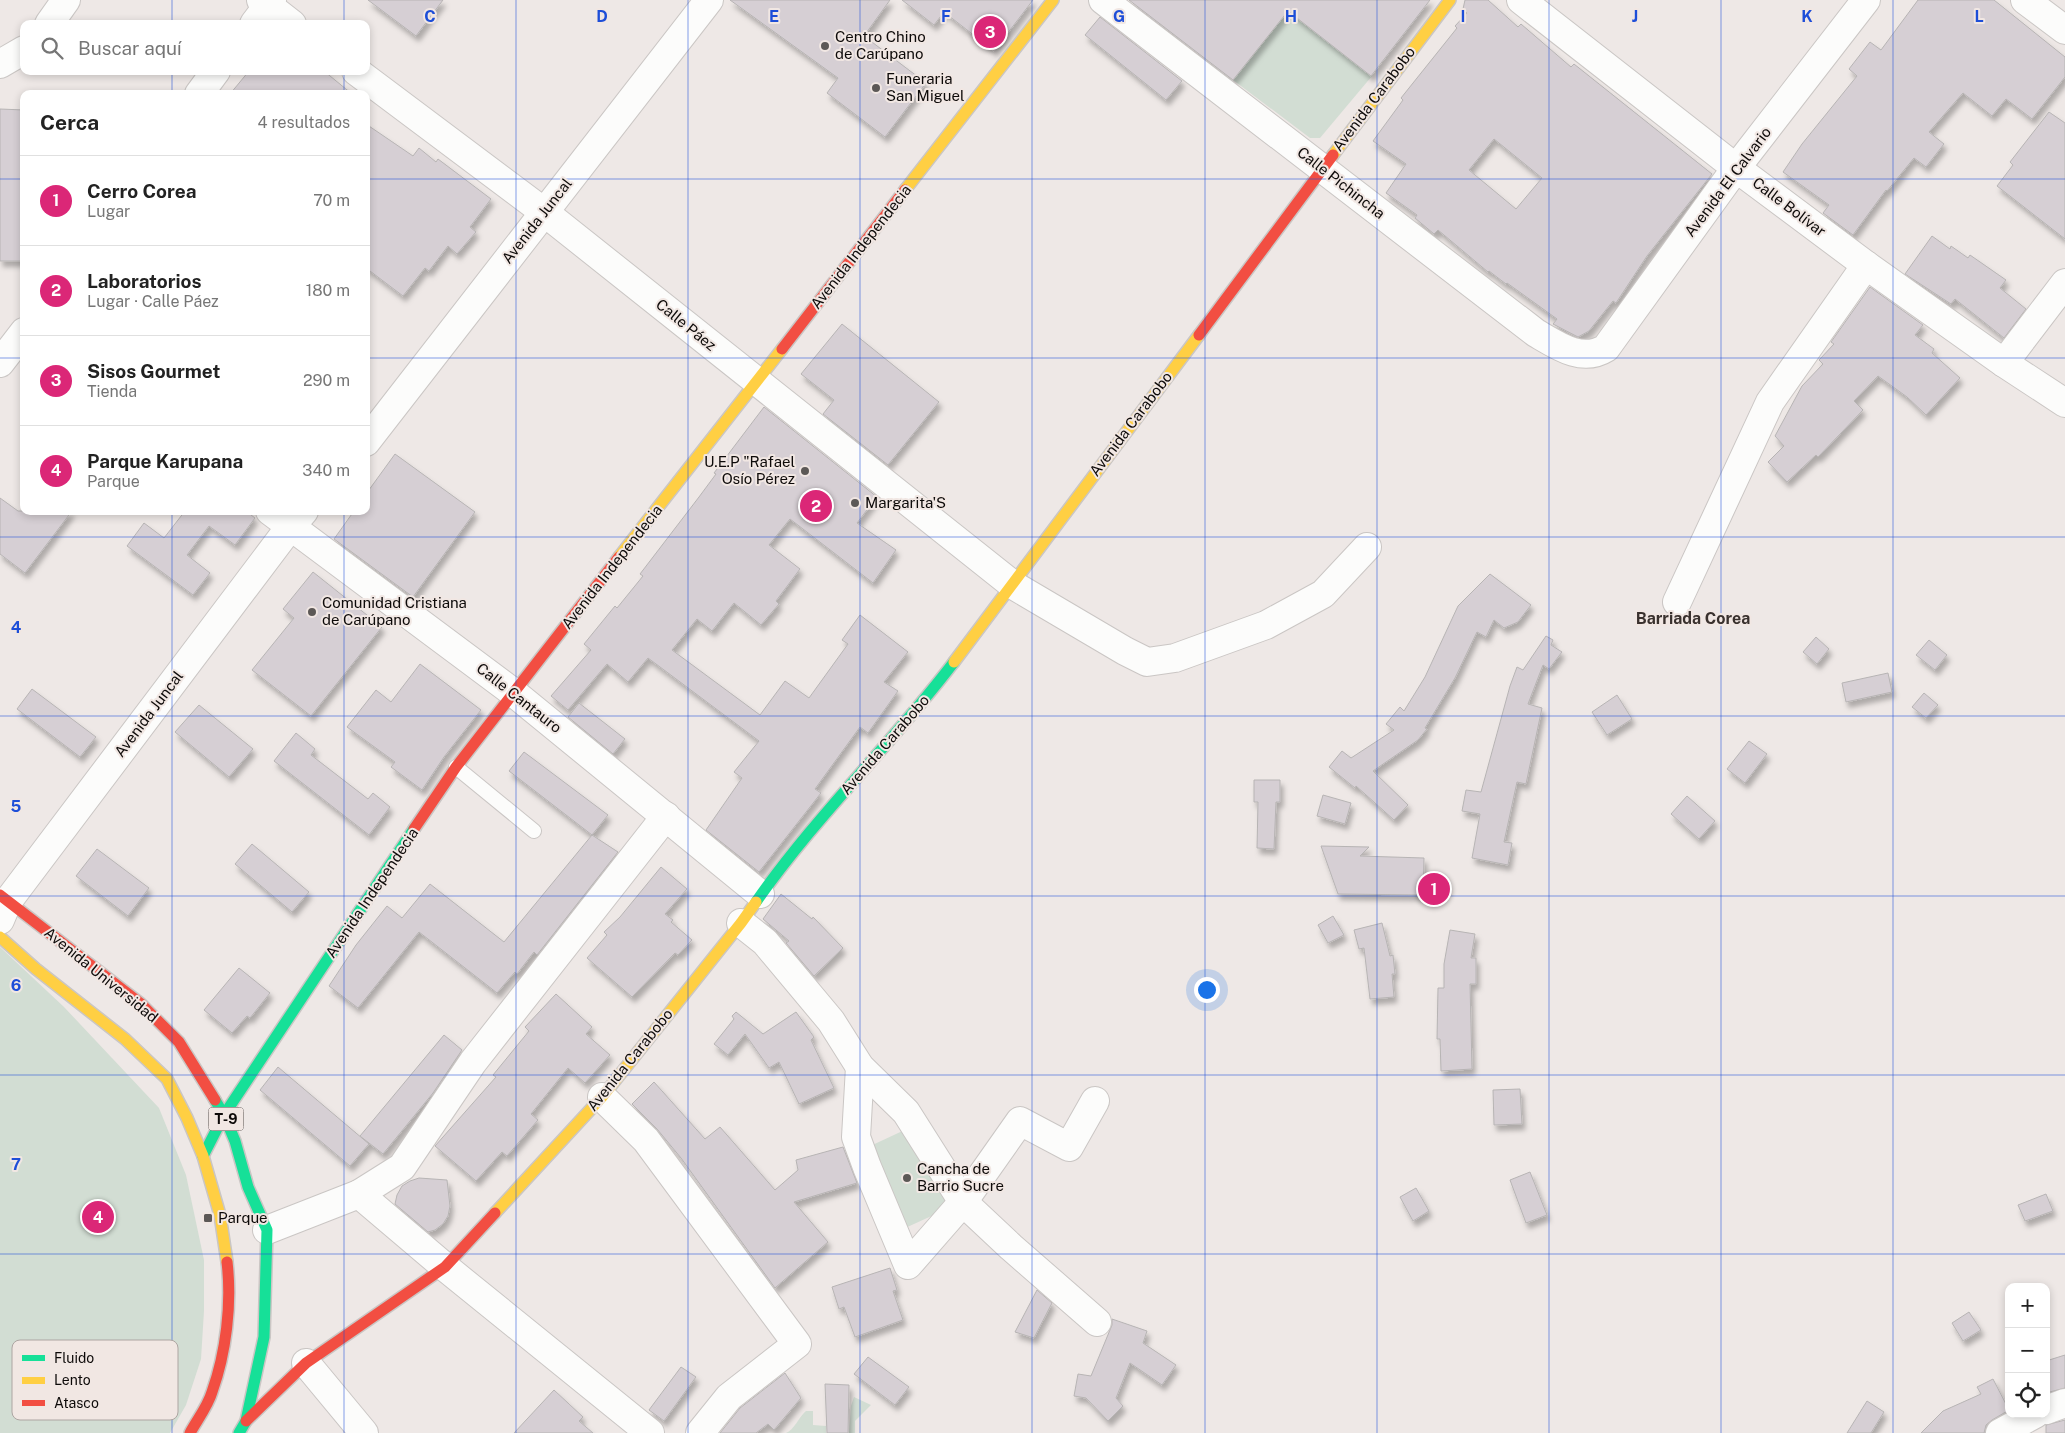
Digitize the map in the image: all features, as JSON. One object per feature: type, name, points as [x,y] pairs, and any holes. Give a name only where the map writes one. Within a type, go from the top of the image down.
[{"type":"main road","name":"Avenida Independecia","points":[[202,1156],[224,1115],[456,767],[1053,0]]},
{"type":"main road","name":"Avenida Carabobo","points":[[246,1420],[306,1363],[445,1267],[602,1097],[741,923],[760,894],[816,825],[926,697],[1321,168],[1450,0]]},
{"type":"main road","name":"Avenida Universidad","points":[[3,905],[140,1003],[179,1042],[224,1115],[235,1141],[248,1187],[267,1230],[264,1337],[246,1420],[239,1433]]},
{"type":"main road","name":"T-9","points":[[0,937],[36,969],[125,1039],[167,1079],[188,1118],[220,1215],[228,1267],[228,1307],[222,1357],[212,1394],[190,1433]]},
{"type":"street","points":[[52,20],[66,0]]},
{"type":"street","name":"Avenida Juncal","points":[[370,437],[708,0]]},
{"type":"street","name":"Calle Pichincha","points":[[1103,0],[1536,333],[1566,349],[1585,355]]},
{"type":"street","name":"Calle Bolívar","points":[[1521,0],[1736,168],[1866,265],[2004,363],[2065,403]]},
{"type":"street","name":"Avenida El Calvario","points":[[1585,355],[1596,354],[1606,348],[1736,168],[1866,0]]},
{"type":"street","points":[[2025,0],[2065,30]]},
{"type":"street","points":[[264,7],[285,20]]},
{"type":"street","points":[[0,64],[20,52]]},
{"type":"street","points":[[202,90],[213,75]]},
{"type":"street","name":"Calle Páez","points":[[361,75],[544,212],[1012,584],[1147,662],[1175,658],[1266,625],[1323,594],[1367,547]]},
{"type":"street","points":[[1677,602],[1770,402],[1866,265]]},
{"type":"street","points":[[2004,363],[2065,283]]},
{"type":"street","points":[[0,363],[20,337]]},
{"type":"street","name":"Avenida Juncal","points":[[3,905],[288,516]]},
{"type":"street","name":"Calle Cantauro","points":[[288,516],[514,693],[760,894]]},
{"type":"street","points":[[267,1230],[359,1194],[402,1167],[473,1062],[666,816]]},
{"type":"street","points":[[741,923],[765,942],[819,1006],[860,1067],[906,1112],[963,1202],[1011,1247],[1097,1322]]},
{"type":"street","points":[[860,1067],[856,1137],[908,1265],[963,1202],[1020,1121],[1069,1147],[1095,1101]]},
{"type":"street","points":[[602,1097],[646,1140],[797,1344],[729,1397],[700,1433]]},
{"type":"street","points":[[359,1194],[445,1267],[650,1433]]},
{"type":"street","points":[[306,1363],[364,1433]]},
{"type":"street","points":[[2050,1409],[2065,1403]]},
{"type":"street","points":[[2000,1433],[2028,1418]]},
{"type":"lane","points":[[456,767],[534,831]]},
{"type":"shaded area","points":[[1288,11],[1372,76],[1320,138],[1310,138],[1233,80]]},
{"type":"shaded area","points":[[0,947],[64,1007],[159,1108],[186,1175],[204,1260],[204,1311],[201,1359],[186,1405],[178,1419],[178,1340],[12,1340],[12,1420],[177,1420],[170,1433],[0,1433]]},
{"type":"shaded area","name":"Cancha de Barrio Sucre","points":[[911,1127],[949,1208],[903,1229],[866,1148]]},
{"type":"shaded area","points":[[854,1397],[871,1405],[855,1421],[855,1433],[849,1433],[851,1406]]},
{"type":"shaded area","points":[[806,1411],[813,1411],[813,1425],[826,1426],[826,1433],[786,1433],[792,1429]]},
{"type":"building","points":[[368,0],[443,0],[416,36]]},
{"type":"building","points":[[730,0],[890,0],[864,36],[926,83],[885,137],[827,93],[838,78]]},
{"type":"building","points":[[902,0],[1033,0],[994,51],[944,12],[934,25]]},
{"type":"building","points":[[1129,0],[1430,0],[1371,76],[1288,11],[1233,80]]},
{"type":"building","points":[[1465,0],[1488,0],[1518,27],[1521,24],[1571,67],[1574,64],[1712,174],[1647,256],[1616,303],[1613,301],[1589,331],[1578,337],[1553,324],[1557,319],[1507,283],[1488,272],[1438,230],[1434,234],[1415,218],[1417,215],[1386,193],[1406,164],[1373,141],[1403,100],[1401,98],[1457,28],[1455,26],[1467,13],[1463,9]],"holes":[[[1494,139],[1542,178],[1516,209],[1469,170]]]},
{"type":"building","points":[[1918,0],[1994,0],[2065,57],[2065,77],[2032,119],[2006,99],[1992,116],[1963,93],[1929,132],[1944,144],[1926,167],[1914,158],[1886,190],[1853,235],[1823,213],[1829,205],[1783,172],[1802,144],[1857,76],[1849,69],[1870,42],[1881,50]]},
{"type":"building","points":[[1100,17],[1182,81],[1166,100],[1085,35]]},
{"type":"building","points":[[246,75],[329,75],[347,90],[233,90]]},
{"type":"building","points":[[0,109],[20,110],[20,261],[0,261]]},
{"type":"building","points":[[2049,112],[2065,123],[2065,239],[1997,186],[2013,165],[2010,162]]},
{"type":"building","points":[[370,127],[413,156],[419,148],[436,162],[438,159],[491,199],[470,227],[476,232],[457,254],[448,246],[429,271],[425,268],[403,296],[370,271]]},
{"type":"building","points":[[1932,236],[1950,249],[1951,246],[1968,258],[1970,255],[2006,280],[2000,288],[2026,309],[2004,338],[1955,299],[1951,304],[1905,274]]},
{"type":"building","points":[[1870,287],[1923,325],[1915,335],[1934,349],[1932,353],[1960,378],[1926,415],[1907,397],[1878,376],[1854,401],[1863,410],[1818,457],[1816,455],[1787,482],[1768,462],[1784,446],[1775,436],[1802,386],[1823,364],[1819,360],[1834,344],[1831,342]]},
{"type":"building","points":[[842,324],[939,402],[888,465],[823,414],[834,400],[801,374]]},
{"type":"building","points":[[764,407],[877,497],[857,523],[896,550],[873,583],[790,519],[769,545],[800,569],[776,601],[779,604],[761,625],[734,603],[712,631],[697,619],[672,650],[760,715],[785,681],[809,698],[848,644],[842,640],[860,615],[908,652],[884,682],[898,691],[868,733],[860,727],[815,789],[821,793],[759,872],[706,830],[742,778],[734,772],[759,741],[648,658],[628,682],[607,664],[568,710],[551,696],[591,650],[584,644],[643,576],[640,574]]},
{"type":"building","points":[[395,454],[475,512],[413,597],[334,539],[351,515],[370,515],[370,488]]},
{"type":"building","points":[[0,498],[20,511],[20,515],[69,515],[25,573],[0,554]]},
{"type":"building","points":[[182,515],[251,515],[255,518],[235,545],[209,526],[187,555],[210,573],[193,595],[127,546],[144,523],[164,538]]},
{"type":"building","points":[[313,572],[382,627],[311,716],[252,670],[294,618],[283,609]]},
{"type":"building","points":[[1490,574],[1531,605],[1518,622],[1504,628],[1494,620],[1486,637],[1477,632],[1455,678],[1425,728],[1427,729],[1418,740],[1373,771],[1408,805],[1394,820],[1356,786],[1355,788],[1329,767],[1342,751],[1351,758],[1394,730],[1386,724],[1400,707],[1404,711],[1425,677],[1458,606]]},
{"type":"building","points":[[1546,636],[1553,640],[1551,645],[1562,652],[1549,669],[1543,665],[1528,704],[1542,708],[1526,784],[1517,782],[1504,842],[1512,843],[1508,865],[1472,858],[1480,814],[1462,811],[1466,790],[1481,792],[1517,667],[1523,670]]},
{"type":"building","points":[[1816,637],[1829,649],[1817,664],[1803,652]]},
{"type":"building","points":[[1929,640],[1947,655],[1935,670],[1916,655]]},
{"type":"building","points":[[420,664],[481,710],[444,757],[422,790],[391,767],[395,762],[347,727],[376,690],[391,702]]},
{"type":"building","points":[[1888,673],[1892,692],[1846,702],[1842,683]]},
{"type":"building","points":[[32,689],[96,737],[80,757],[17,709]]},
{"type":"building","points":[[1924,693],[1938,705],[1926,718],[1912,707]]},
{"type":"building","points":[[1617,695],[1632,719],[1607,735],[1592,712]]},
{"type":"building","points":[[579,703],[625,739],[613,754],[568,717]]},
{"type":"building","points":[[199,705],[253,749],[229,777],[175,732]]},
{"type":"building","points":[[296,733],[315,749],[311,755],[368,799],[373,793],[390,807],[369,835],[274,761]]},
{"type":"building","points":[[1749,741],[1767,754],[1745,783],[1727,769]]},
{"type":"building","points":[[524,752],[608,815],[592,835],[509,771]]},
{"type":"building","points":[[1254,780],[1280,780],[1280,802],[1276,802],[1274,849],[1257,848],[1258,802],[1254,802]]},
{"type":"building","points":[[1323,795],[1351,803],[1345,824],[1317,816]]},
{"type":"building","points":[[1687,796],[1715,821],[1699,839],[1671,814]]},
{"type":"building","points":[[592,835],[618,852],[537,955],[534,952],[517,974],[515,972],[497,993],[419,932],[358,1008],[329,986],[356,945],[387,906],[402,918],[430,884],[504,942]]},
{"type":"building","points":[[252,844],[309,892],[292,912],[235,864]]},
{"type":"building","points":[[1321,846],[1369,847],[1360,856],[1424,858],[1423,895],[1338,894]]},
{"type":"building","points":[[97,849],[149,888],[128,916],[76,876]]},
{"type":"building","points":[[661,867],[687,889],[665,914],[673,920],[671,922],[692,940],[678,955],[675,953],[632,997],[587,958],[607,935],[604,932],[620,917]]},
{"type":"building","points":[[781,894],[812,919],[813,917],[843,948],[814,976],[786,943],[789,941],[763,919]]},
{"type":"building","points":[[1333,916],[1344,935],[1328,943],[1318,925]]},
{"type":"building","points":[[1382,923],[1390,956],[1393,955],[1395,974],[1392,974],[1394,997],[1370,999],[1364,948],[1359,949],[1354,930]]},
{"type":"building","points":[[1450,930],[1475,934],[1471,958],[1476,958],[1476,984],[1470,984],[1472,1069],[1441,1071],[1440,1039],[1437,1039],[1438,988],[1444,988],[1444,964]]},
{"type":"building","points":[[239,968],[270,993],[250,1018],[247,1016],[232,1033],[204,1010]]},
{"type":"building","points":[[556,994],[592,1027],[586,1034],[610,1055],[585,1083],[568,1068],[531,1114],[538,1120],[507,1156],[502,1152],[476,1181],[435,1146],[496,1077],[493,1075],[529,1031],[525,1027]]},
{"type":"building","points":[[736,1012],[763,1034],[796,1012],[814,1037],[811,1040],[834,1088],[799,1104],[779,1062],[769,1068],[745,1034],[728,1055],[714,1044],[734,1019],[732,1016]]},
{"type":"building","points":[[444,1035],[462,1050],[433,1093],[383,1154],[360,1136]]},
{"type":"building","points":[[278,1067],[369,1144],[350,1166],[260,1090]]},
{"type":"building","points":[[654,1082],[705,1139],[720,1127],[775,1190],[798,1170],[796,1160],[843,1147],[857,1183],[794,1202],[828,1242],[775,1288],[681,1158],[657,1129],[632,1104]]},
{"type":"building","points":[[1520,1089],[1522,1124],[1494,1125],[1493,1090]]},
{"type":"building","points":[[1530,1172],[1547,1215],[1526,1223],[1510,1180]]},
{"type":"building","points":[[419,1178],[447,1180],[450,1206],[448,1216],[443,1224],[435,1230],[428,1232],[395,1204],[402,1186]]},
{"type":"building","points":[[1416,1188],[1429,1211],[1413,1221],[1400,1197]]},
{"type":"building","points":[[2046,1194],[2053,1211],[2025,1221],[2018,1205]]},
{"type":"building","points":[[890,1268],[897,1290],[893,1291],[903,1320],[855,1337],[844,1307],[839,1309],[832,1287]]},
{"type":"building","points":[[1037,1290],[1052,1303],[1034,1338],[1015,1332]]},
{"type":"building","points":[[1969,1312],[1981,1330],[1963,1341],[1952,1323]]},
{"type":"building","points":[[1112,1319],[1147,1331],[1143,1343],[1176,1365],[1162,1385],[1130,1363],[1116,1398],[1123,1406],[1108,1421],[1086,1398],[1074,1396],[1078,1374],[1091,1376],[1112,1325]]},
{"type":"building","points":[[2065,1355],[2065,1388],[2050,1392],[2050,1373],[2050,1360]]},
{"type":"building","points":[[868,1357],[909,1387],[895,1405],[854,1374]]},
{"type":"building","points":[[681,1367],[696,1377],[664,1421],[649,1410]]},
{"type":"building","points":[[785,1373],[801,1398],[774,1430],[768,1424],[756,1433],[720,1433],[740,1408]]},
{"type":"building","points":[[1993,1379],[2005,1402],[2005,1412],[1986,1425],[1984,1433],[1921,1433],[1943,1411],[1981,1394],[1977,1387]]},
{"type":"building","points":[[825,1384],[849,1385],[848,1433],[827,1433]]},
{"type":"building","points":[[554,1390],[583,1417],[579,1421],[593,1433],[514,1433]]},
{"type":"building","points":[[1867,1401],[1884,1412],[1871,1433],[1847,1433]]},
{"type":"building","points":[[2065,1420],[2065,1433],[2046,1433],[2046,1425]]},
{"type":"traffic: fast","points":[[756,902],[803,840],[905,723],[954,662]]},
{"type":"traffic: fast","points":[[203,1156],[224,1115],[414,829]]},
{"type":"traffic: fast","points":[[215,1100],[224,1115],[235,1141],[248,1187],[267,1230],[264,1337],[246,1421],[239,1433]]},
{"type":"traffic: slow","points":[[905,190],[1053,0]]},
{"type":"traffic: slow","points":[[1333,155],[1450,0]]},
{"type":"traffic: slow","points":[[954,662],[1199,335]]},
{"type":"traffic: slow","points":[[619,557],[782,349]]},
{"type":"traffic: slow","points":[[495,1213],[602,1097],[756,902]]},
{"type":"traffic: slow","points":[[0,937],[36,969],[125,1039],[167,1079],[187,1118],[203,1156],[220,1215],[227,1262]]},
{"type":"traffic: jam","points":[[1199,335],[1333,155]]},
{"type":"traffic: jam","points":[[782,349],[905,190]]},
{"type":"traffic: jam","points":[[414,829],[456,767],[619,557]]},
{"type":"traffic: jam","points":[[0,895],[140,1003],[179,1042],[215,1100]]},
{"type":"traffic: jam","points":[[246,1421],[306,1363],[445,1267],[495,1213]]},
{"type":"traffic: jam","points":[[190,1433],[210,1397],[221,1361],[227,1328],[229,1295],[227,1262]]},
{"type":"place","name":"Sisos Gourmet","points":[[990,32]]},
{"type":"place","name":"Centro Chino de Carúpano","points":[[825,46]]},
{"type":"place","name":"Funeraria San Miguel","points":[[876,88]]},
{"type":"place","name":"U.E.P \"Rafael Osío Pérez","points":[[805,471]]},
{"type":"place","name":"Margarita'S","points":[[855,503]]},
{"type":"place","name":"Laboratorios","points":[[816,506]]},
{"type":"place","name":"Comunidad Cristiana de Carúpano","points":[[312,612]]},
{"type":"place","name":"Cerro Corea","points":[[1434,889]]},
{"type":"place","name":"Cancha de Barrio Sucre","points":[[907,1178]]},
{"type":"place","name":"Parque Karupana","points":[[98,1217]]},
{"type":"place","name":"Parque","points":[[208,1218]]},
{"type":"district","name":"Barriada Corea","points":[[1693,618]]}]
